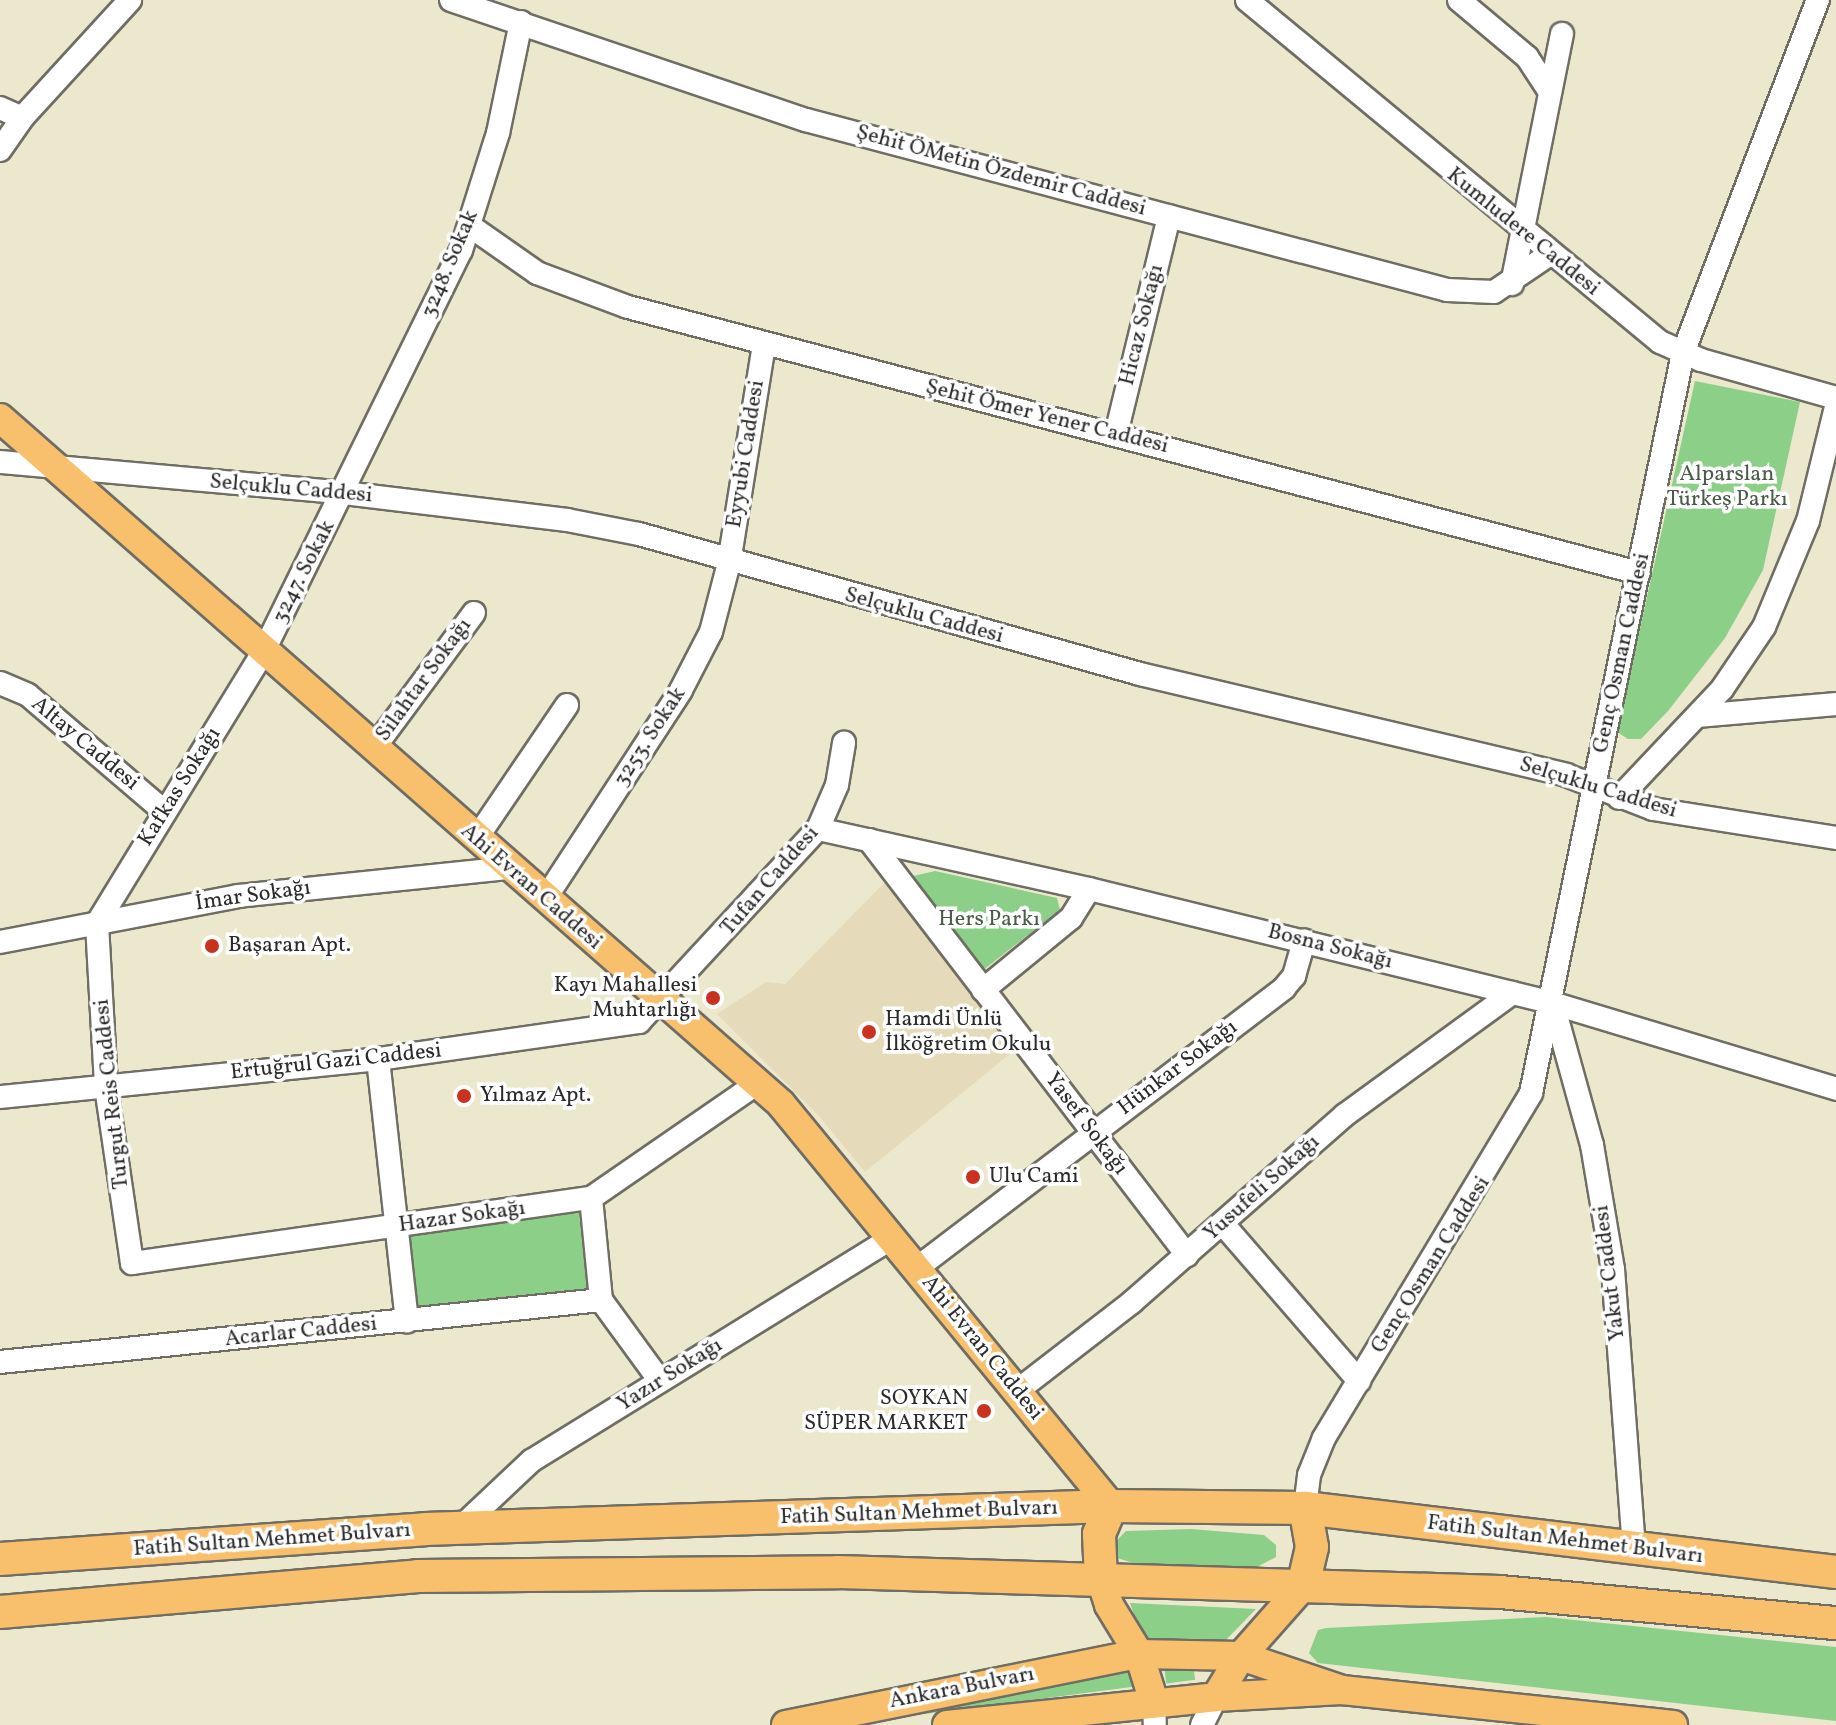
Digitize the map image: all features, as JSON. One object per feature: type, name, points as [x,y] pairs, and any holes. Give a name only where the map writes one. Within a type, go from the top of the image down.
[{"type":"highway","name":"Fatih Sultan Mehmet Bulvarı","points":[[0,1559],[460,1528],[1111,1506],[1305,1508],[1836,1572]]},
{"type":"highway","points":[[1101,1580],[1099,1534],[1111,1506]]},
{"type":"highway","points":[[1303,1586],[1312,1547],[1305,1508]]},
{"type":"highway","name":"Fatih Sultan Mehmet Bulvarı","points":[[0,1612],[418,1576],[838,1572],[1500,1592],[1836,1623]]},
{"type":"main road","name":"Ahi Evran Caddesi","points":[[0,418],[509,868],[758,1083],[802,1127],[1111,1506]]},
{"type":"main road","points":[[1101,1580],[1109,1605],[1139,1654],[1154,1714]]},
{"type":"main road","points":[[1216,1697],[1241,1656],[1303,1586]]},
{"type":"main road","name":"Ankara Bulvarı","points":[[786,1725],[1139,1654],[1241,1656],[1342,1690]]},
{"type":"main road","name":"Ankara Bulvarı","points":[[959,1724],[1101,1707],[1154,1714],[1216,1697],[1342,1690],[1673,1725]]},
{"type":"street","points":[[0,150],[22,118],[130,0]]},
{"type":"street","name":"Şehit ÖMetin Özdemir Caddesi","points":[[451,0],[806,120],[1447,290],[1494,292],[1512,284],[1550,254]]},
{"type":"street","name":"Kumludere Caddesi","points":[[1247,0],[1522,233],[1636,325],[1683,353],[1836,398]]},
{"type":"street","points":[[1459,0],[1527,57],[1550,92]]},
{"type":"street","name":"Genç Osman Caddesi","points":[[1305,1508],[1316,1456],[1511,1133],[1538,1073],[1683,353],[1818,0]]},
{"type":"street","name":"3248. Sokak","points":[[344,493],[470,226],[498,133],[521,22]]},
{"type":"street","points":[[1512,284],[1562,34]]},
{"type":"street","points":[[0,108],[22,118]]},
{"type":"street","name":"Hicaz Sokağı","points":[[1116,434],[1169,216]]},
{"type":"street","name":"Şehit Ömer Yener Caddesi","points":[[470,226],[511,259],[576,289],[764,345],[1116,434],[1639,573]]},
{"type":"street","name":"Eyyubi Caddesi","points":[[729,563],[764,345]]},
{"type":"street","points":[[1619,798],[1697,716],[1744,659],[1789,574],[1836,407]]},
{"type":"street","name":"Selçuklu Caddesi","points":[[0,462],[344,493],[567,520],[639,534],[729,563],[1127,671],[1538,767],[1619,798],[1711,821],[1836,838]]},
{"type":"street","name":"3247. Sokak","points":[[264,651],[344,493]]},
{"type":"street","name":"3253. Sokak","points":[[545,899],[697,662],[711,632],[729,563]]},
{"type":"street","name":"Silahtar Sokağı","points":[[374,748],[474,613]]},
{"type":"street","name":"Kafkas Sokağı","points":[[97,924],[264,651]]},
{"type":"street","name":"Altay Caddesi","points":[[0,683],[28,695],[165,812]]},
{"type":"street","points":[[1697,716],[1836,704]]},
{"type":"street","points":[[476,839],[567,705]]},
{"type":"street","name":"Tufan Caddesi","points":[[663,1001],[818,829],[837,785],[844,743]]},
{"type":"street","name":"Bosna Sokağı","points":[[818,829],[1089,889],[1552,1003],[1836,1089]]},
{"type":"street","name":"Yasef Sokağı","points":[[869,840],[1187,1255]]},
{"type":"street","name":"İmar Sokağı","points":[[0,942],[238,896],[509,868]]},
{"type":"street","points":[[983,990],[1071,918],[1089,889]]},
{"type":"street","name":"Turgut Reis Caddesi","points":[[97,924],[106,1087],[132,1263]]},
{"type":"street","name":"Hünkar Sokağı","points":[[917,1268],[1284,988],[1294,976],[1304,940]]},
{"type":"street","name":"Yusufeli Sokağı","points":[[1017,1391],[1187,1255],[1345,1115],[1512,993]]},
{"type":"street","name":"Ertuğrul Gazi Caddesi","points":[[0,1097],[378,1059],[618,1028],[639,1022],[663,1001]]},
{"type":"street","name":"Yakut Caddesi","points":[[1552,1003],[1592,1145],[1613,1269],[1634,1549]]},
{"type":"street","points":[[378,1059],[398,1227],[397,1322]]},
{"type":"street","name":"Hazar Sokağı","points":[[132,1263],[591,1198],[758,1083]]},
{"type":"street","points":[[591,1198],[601,1300],[660,1381]]},
{"type":"street","points":[[1223,1224],[1359,1381]]},
{"type":"street","name":"Yazır Sokağı","points":[[460,1528],[525,1466],[892,1238]]},
{"type":"street","name":"Acarlar Caddesi","points":[[0,1362],[601,1300]]},
{"type":"street","points":[[1202,1725],[1216,1697]]},
{"type":"street","points":[[1101,1707],[1126,1725]]},
{"type":"shaded area","name":"Hamdi Ünlü İlköğretim Okulu","points":[[886,881],[1016,1049],[865,1172],[819,1116],[717,1014],[766,982],[785,984]]},
{"type":"green space","name":"Alparslan Türkeş Parkı","points":[[1695,381],[1800,402],[1763,570],[1725,638],[1668,711],[1641,739],[1628,739],[1617,732]]},
{"type":"green space","name":"Hers Parkı","points":[[935,871],[1057,898],[1060,910],[982,971],[909,877]]},
{"type":"green space","points":[[579,1213],[587,1294],[415,1312],[407,1231]]},
{"type":"green space","points":[[1191,1529],[1264,1535],[1276,1545],[1276,1557],[1253,1569],[1143,1566],[1117,1558],[1115,1542],[1126,1531]]},
{"type":"green space","points":[[1130,1603],[1256,1609],[1223,1643],[1144,1643]]},
{"type":"green space","points":[[1546,1617],[1836,1647],[1836,1721],[1318,1663],[1309,1653],[1318,1630],[1326,1628]]},
{"type":"green space","points":[[1193,1663],[1195,1680],[1166,1683],[1164,1667]]},
{"type":"green space","points":[[1136,1669],[1139,1686],[840,1725],[1047,1687]]},
{"type":"place","name":"Başaran Apt.","points":[[212,946]]},
{"type":"place","name":"Kayı Mahallesi Muhtarlığı","points":[[713,998]]},
{"type":"place","name":"Hamdi Ünlü İlköğretim Okulu","points":[[869,1032]]},
{"type":"place","name":"Yılmaz Apt.","points":[[464,1096]]},
{"type":"place","name":"Ulu Cami","points":[[973,1177]]},
{"type":"place","name":"SOYKAN SÜPER MARKET","points":[[984,1411]]}]
